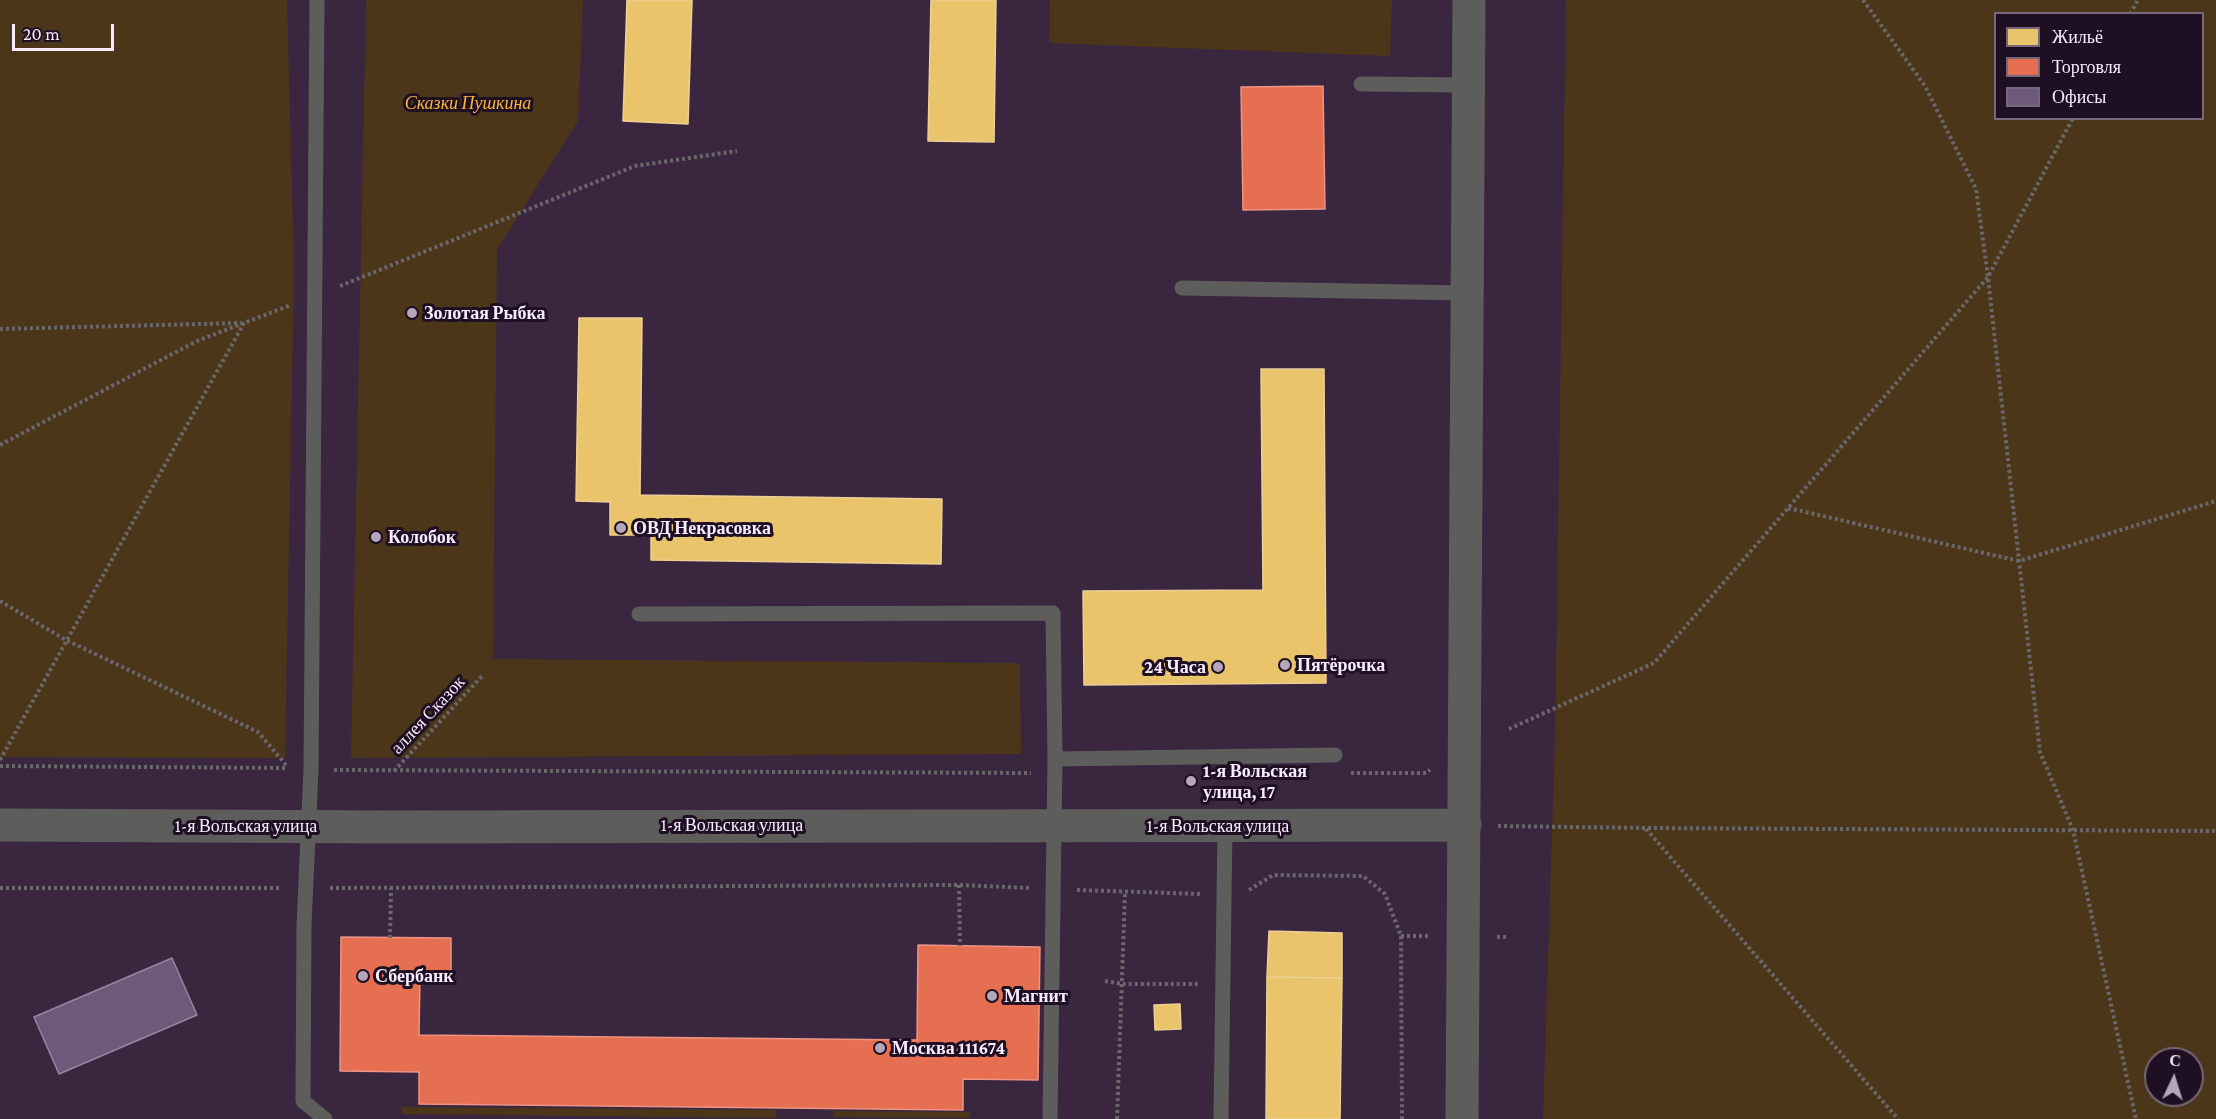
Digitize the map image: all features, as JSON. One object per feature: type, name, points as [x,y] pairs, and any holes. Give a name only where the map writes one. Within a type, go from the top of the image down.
[{"type":"street","points":[[1462,1119],[1469,0]]},
{"type":"street","name":"1-я Вольская улица","points":[[0,825],[1465,825]]},
{"type":"lane","points":[[317,0],[311,770],[304,925],[303,1101],[325,1119]]},
{"type":"lane","points":[[1361,84],[1468,85]]},
{"type":"lane","points":[[1182,288],[1467,293]]},
{"type":"lane","points":[[639,614],[1053,613],[1054,825],[1050,1119]]},
{"type":"lane","points":[[1054,766],[1335,755]]},
{"type":"lane","points":[[1221,1119],[1225,826]]},
{"type":"path","points":[[1863,0],[1925,86],[1976,189],[1988,277],[2040,752],[2073,830],[2136,1119]]},
{"type":"path","points":[[1509,729],[1654,663],[1988,277],[2072,120]]},
{"type":"path","points":[[0,445],[197,341],[315,296],[635,166],[737,151]]},
{"type":"path","points":[[0,329],[244,323]]},
{"type":"path","points":[[0,760],[244,323]]},
{"type":"path","points":[[1788,508],[2019,561],[2216,501]]},
{"type":"path","points":[[0,601],[66,640],[258,732],[289,768]]},
{"type":"path","name":"аллея Сказок","points":[[393,771],[482,676]]},
{"type":"path","points":[[0,766],[393,771],[1054,766]]},
{"type":"path","points":[[1342,773],[1366,773]]},
{"type":"path","points":[[1465,825],[2216,831]]},
{"type":"path","points":[[1646,828],[1898,1119]]},
{"type":"path","points":[[0,888],[959,885],[1240,896],[1273,875],[1363,876],[1385,894],[1401,936],[1402,1119]]},
{"type":"path","points":[[959,885],[960,946]]},
{"type":"path","points":[[390,938],[391,888]]},
{"type":"path","points":[[1117,1119],[1125,893]]},
{"type":"path","points":[[1105,981],[1123,984],[1223,984]]},
{"type":"green space","points":[[0,0],[287,0],[294,269],[285,758],[0,757]]},
{"type":"green space","name":"Сказки Пушкина","points":[[366,0],[583,0],[578,121],[497,250],[493,659],[1020,663],[1021,754],[351,758]]},
{"type":"green space","points":[[1050,0],[1392,0],[1390,56],[1049,43]]},
{"type":"green space","points":[[1566,0],[2216,0],[2216,1119],[1543,1119],[1555,738]]},
{"type":"green space","points":[[402,1107],[776,1110],[776,1118],[402,1114]]},
{"type":"green space","points":[[834,1111],[970,1112],[970,1118],[833,1117]]},
{"type":"building: Жильё","points":[[627,0],[692,0],[688,124],[623,121]]},
{"type":"building: Жильё","points":[[931,0],[996,0],[994,142],[928,141]]},
{"type":"building: Жильё","points":[[579,318],[642,318],[640,495],[942,499],[941,564],[651,560],[651,535],[610,535],[610,502],[576,501]]},
{"type":"building: Жильё","points":[[1261,369],[1324,369],[1326,683],[1084,685],[1083,591],[1263,590]]},
{"type":"building: Жильё","points":[[1269,931],[1342,933],[1342,978],[1267,977]]},
{"type":"building: Жильё","points":[[1267,977],[1342,978],[1340,1119],[1266,1119]]},
{"type":"building: Жильё","points":[[1180,1004],[1181,1029],[1155,1030],[1154,1005]]},
{"type":"building: Торговля","points":[[1323,86],[1325,209],[1243,210],[1241,87]]},
{"type":"building: Торговля","points":[[341,937],[451,938],[451,976],[420,975],[419,1035],[917,1040],[918,945],[1040,947],[1038,1080],[963,1079],[963,1110],[419,1104],[419,1072],[340,1071]]},
{"type":"building: Офисы","points":[[172,958],[197,1015],[59,1074],[34,1017]]},
{"type":"place","name":"Золотая Рыбка","points":[[412,313]]},
{"type":"place","name":"ОВД Некрасовка","points":[[621,528]]},
{"type":"place","name":"Колобок","points":[[376,537]]},
{"type":"place","name":"Пятёрочка","points":[[1285,665]]},
{"type":"place","name":"24 Часа","points":[[1218,667]]},
{"type":"place","name":"1-я Вольская улица, 17","points":[[1191,781]]},
{"type":"place","name":"Сбербанк","points":[[363,976]]},
{"type":"place","name":"Магнит","points":[[992,996]]},
{"type":"place","name":"Москва 111674","points":[[880,1048]]}]
